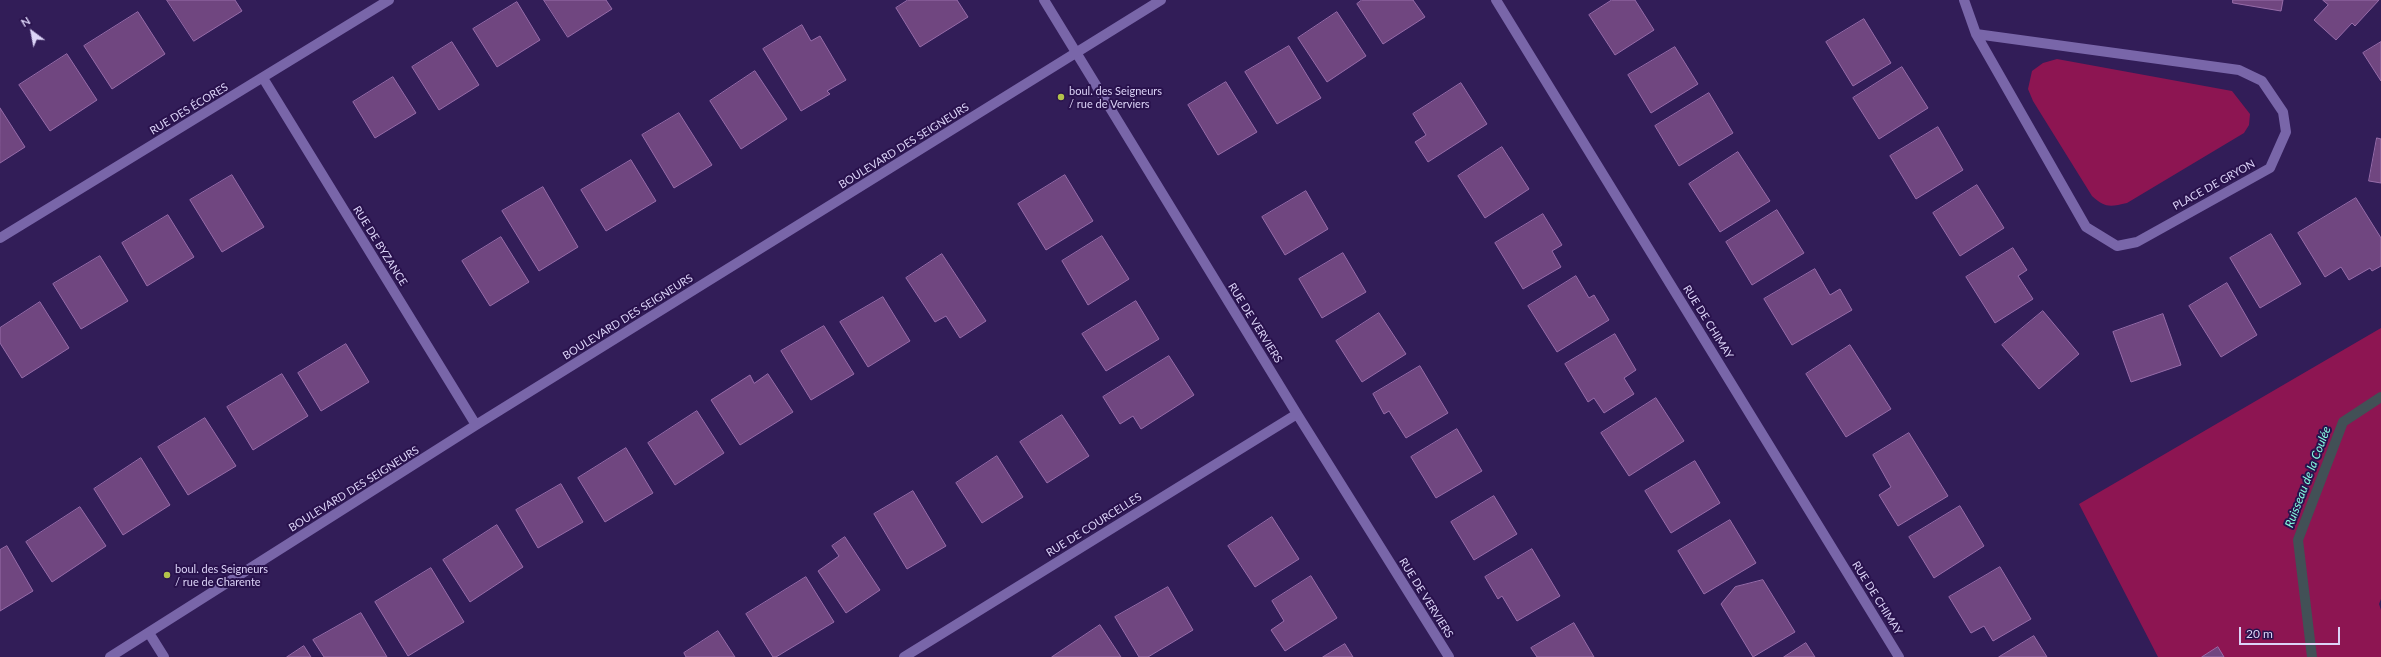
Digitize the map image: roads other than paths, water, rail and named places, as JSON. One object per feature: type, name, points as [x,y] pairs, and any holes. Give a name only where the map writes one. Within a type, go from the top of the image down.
[{"type":"street","name":"RUE DES ÉCORES","points":[[0,238],[389,0]]},
{"type":"street","name":"RUE DE VERVIERS","points":[[1044,0],[1297,414],[1449,657]]},
{"type":"street","name":"BOULEVARD DES SEIGNEURS","points":[[110,657],[476,425],[1161,0]]},
{"type":"street","name":"RUE DE CHIMAY","points":[[1496,0],[1899,657]]},
{"type":"street","name":"PLACE DE GRYON","points":[[1964,0],[1976,34],[2086,227],[2117,246],[2137,242],[2270,168],[2286,132],[2283,112],[2262,81],[2239,70],[1976,34]]},
{"type":"street","name":"RUE DE BYZANCE","points":[[263,78],[476,425]]},
{"type":"street","name":"RUE DE COURCELLES","points":[[904,657],[1297,414]]},
{"type":"street","points":[[149,633],[164,657]]},
{"type":"waterway","name":"Ruisseau de la Coulée","points":[[2312,657],[2298,540],[2343,422],[2381,397]]},
{"type":"place","name":"boul. des Seigneurs / rue de Verviers","points":[[1061,97]]},
{"type":"place","name":"boul. des Seigneurs / rue de Charente","points":[[167,575]]}]
